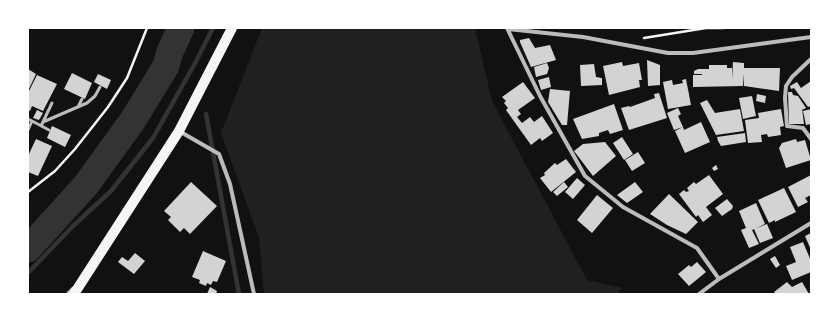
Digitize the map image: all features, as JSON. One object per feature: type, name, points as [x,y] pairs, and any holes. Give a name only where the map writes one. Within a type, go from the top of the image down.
[{"type":"main road","points":[[74,294],[179,131],[232,28]]},
{"type":"street","points":[[719,279],[697,248],[623,207],[586,176],[540,96],[508,29],[537,31],[668,53],[693,53],[811,37]]},
{"type":"street","points":[[811,59],[792,77],[786,86],[785,98],[787,126],[803,128],[811,139]]},
{"type":"street","points":[[179,131],[219,154],[230,184],[254,294]]},
{"type":"street","points":[[699,294],[719,279],[811,223]]},
{"type":"lane","points":[[43,122],[78,107],[95,96],[100,87]]},
{"type":"lane","points":[[78,107],[82,99]]},
{"type":"lane","points":[[41,126],[52,104]]},
{"type":"lane","points":[[28,119],[49,130]]},
{"type":"lane","points":[[28,130],[32,122]]},
{"type":"lane","points":[[66,294],[85,278]]},
{"type":"path","points":[[28,192],[55,171],[75,149],[108,107],[127,78],[147,28]]},
{"type":"path","points":[[628,46],[632,40],[706,28],[723,28]]},
{"type":"shaded area","points":[[262,28],[475,28],[492,101],[587,280],[622,288],[617,294],[264,294],[259,238],[221,133]]},
{"type":"building","points":[[529,38],[535,48],[550,45],[556,60],[531,67],[520,42],[520,40]]},
{"type":"building","points":[[647,60],[660,65],[660,85],[648,86]]},
{"type":"building","points":[[622,62],[623,66],[639,63],[642,80],[639,80],[640,87],[609,95],[603,66]]},
{"type":"building","points":[[733,62],[744,63],[744,68],[780,68],[779,91],[744,86],[744,74],[743,86],[693,87],[693,75],[702,75],[702,69],[709,69],[709,65],[727,65],[727,68],[732,68],[732,79]]},
{"type":"building","points":[[547,63],[549,68],[547,74],[536,77],[534,67]]},
{"type":"building","points":[[594,64],[596,77],[602,78],[602,85],[581,86],[580,65]]},
{"type":"building","points":[[28,69],[36,74],[28,91]]},
{"type":"building","points":[[702,69],[702,74],[694,74],[694,71]]},
{"type":"building","points":[[72,73],[92,83],[85,99],[64,89]]},
{"type":"building","points":[[98,74],[111,80],[107,89],[94,82]]},
{"type":"building","points":[[37,75],[57,84],[43,111],[32,106],[30,111],[28,110],[28,93]]},
{"type":"building","points":[[549,77],[551,87],[541,90],[538,80]]},
{"type":"building","points":[[686,79],[691,105],[668,109],[663,82],[672,80],[673,85],[683,83],[682,80]]},
{"type":"building","points":[[811,81],[811,106],[808,107],[794,88],[791,89],[790,86],[797,82],[801,88]]},
{"type":"building","points":[[523,82],[535,98],[518,110],[521,114],[517,117],[522,123],[530,117],[534,122],[542,116],[553,133],[542,141],[540,138],[531,145],[506,110],[508,108],[504,103],[506,101],[502,97]]},
{"type":"building","points":[[550,89],[570,91],[567,125],[562,125],[548,102]]},
{"type":"building","points":[[788,92],[792,92],[793,95],[798,96],[806,108],[802,110],[804,124],[789,124]]},
{"type":"building","points":[[659,93],[667,118],[629,130],[621,108],[630,107],[655,98],[654,94]]},
{"type":"building","points":[[757,94],[766,96],[765,103],[756,101]]},
{"type":"building","points":[[752,96],[756,116],[743,119],[739,98]]},
{"type":"building","points":[[707,100],[715,113],[740,109],[744,131],[716,135],[700,103]]},
{"type":"building","points":[[614,104],[623,130],[610,134],[608,130],[599,133],[599,136],[582,139],[573,119]]},
{"type":"building","points":[[678,108],[681,114],[678,116],[683,127],[674,130],[667,113]]},
{"type":"building","points":[[781,109],[784,126],[780,127],[781,135],[768,137],[767,134],[761,135],[762,142],[748,143],[745,120],[759,118],[758,113]]},
{"type":"building","points":[[811,109],[811,124],[806,125],[803,111]]},
{"type":"building","points":[[37,110],[43,113],[39,120],[33,118]]},
{"type":"building","points":[[701,122],[710,142],[685,153],[675,131],[683,127],[684,130]]},
{"type":"building","points":[[52,126],[71,135],[65,147],[47,138]]},
{"type":"building","points":[[745,133],[746,142],[721,146],[717,137]]},
{"type":"building","points":[[622,137],[633,154],[624,160],[613,143]]},
{"type":"building","points":[[36,139],[52,146],[38,176],[28,172],[28,156]]},
{"type":"building","points":[[796,139],[797,142],[805,140],[811,160],[786,168],[779,148],[782,143]]},
{"type":"building","points":[[605,142],[616,156],[593,176],[574,151],[583,144]]},
{"type":"building","points":[[638,152],[645,163],[632,171],[625,160]]},
{"type":"building","points":[[566,159],[576,172],[551,192],[540,178],[545,175],[544,173],[555,163],[557,165]]},
{"type":"building","points":[[716,165],[718,169],[714,171],[712,168]]},
{"type":"building","points":[[709,175],[723,194],[706,207],[712,215],[703,222],[698,215],[696,217],[679,194],[684,190],[686,192],[689,191],[687,188],[694,182],[696,184]]},
{"type":"building","points":[[811,175],[811,195],[805,198],[808,202],[798,207],[788,187]]},
{"type":"building","points":[[577,178],[585,185],[573,199],[565,192]]},
{"type":"building","points":[[191,182],[217,206],[190,234],[184,228],[180,232],[168,220],[171,217],[164,211]]},
{"type":"building","points":[[564,182],[568,187],[557,196],[553,192]]},
{"type":"building","points":[[635,182],[643,192],[627,203],[617,195]]},
{"type":"building","points":[[784,188],[796,212],[775,222],[775,220],[769,223],[758,200]]},
{"type":"building","points":[[669,194],[698,222],[686,234],[667,225],[650,214]]},
{"type":"building","points":[[597,195],[613,208],[592,233],[577,220]]},
{"type":"building","points":[[727,199],[733,206],[732,209],[722,216],[715,208]]},
{"type":"building","points":[[756,203],[765,224],[752,230],[759,244],[749,248],[741,230],[746,228],[739,211]]},
{"type":"building","points":[[767,224],[773,238],[760,243],[754,229]]},
{"type":"building","points":[[811,233],[811,250],[805,236]]},
{"type":"building","points":[[803,242],[811,261],[811,272],[792,280],[786,266],[796,262],[790,247]]},
{"type":"building","points":[[203,251],[226,261],[217,282],[213,281],[211,285],[207,283],[206,286],[199,283],[200,280],[192,277]]},
{"type":"building","points":[[135,253],[145,261],[134,274],[118,262],[122,257],[128,261]]},
{"type":"building","points":[[775,256],[780,265],[776,268],[770,259]]},
{"type":"building","points":[[697,262],[706,272],[689,286],[678,274],[689,265],[691,267]]},
{"type":"building","points":[[787,282],[792,287],[802,282],[809,294],[776,294],[774,292]]},
{"type":"building","points":[[210,287],[217,291],[216,294],[207,294]]},
{"type":"waterway","points":[[28,249],[86,185],[133,120],[166,66],[169,54],[181,28]]},
{"type":"waterway","points":[[28,273],[73,226],[111,191],[153,138],[213,28]]},
{"type":"waterway","points":[[206,114],[239,294]]}]
